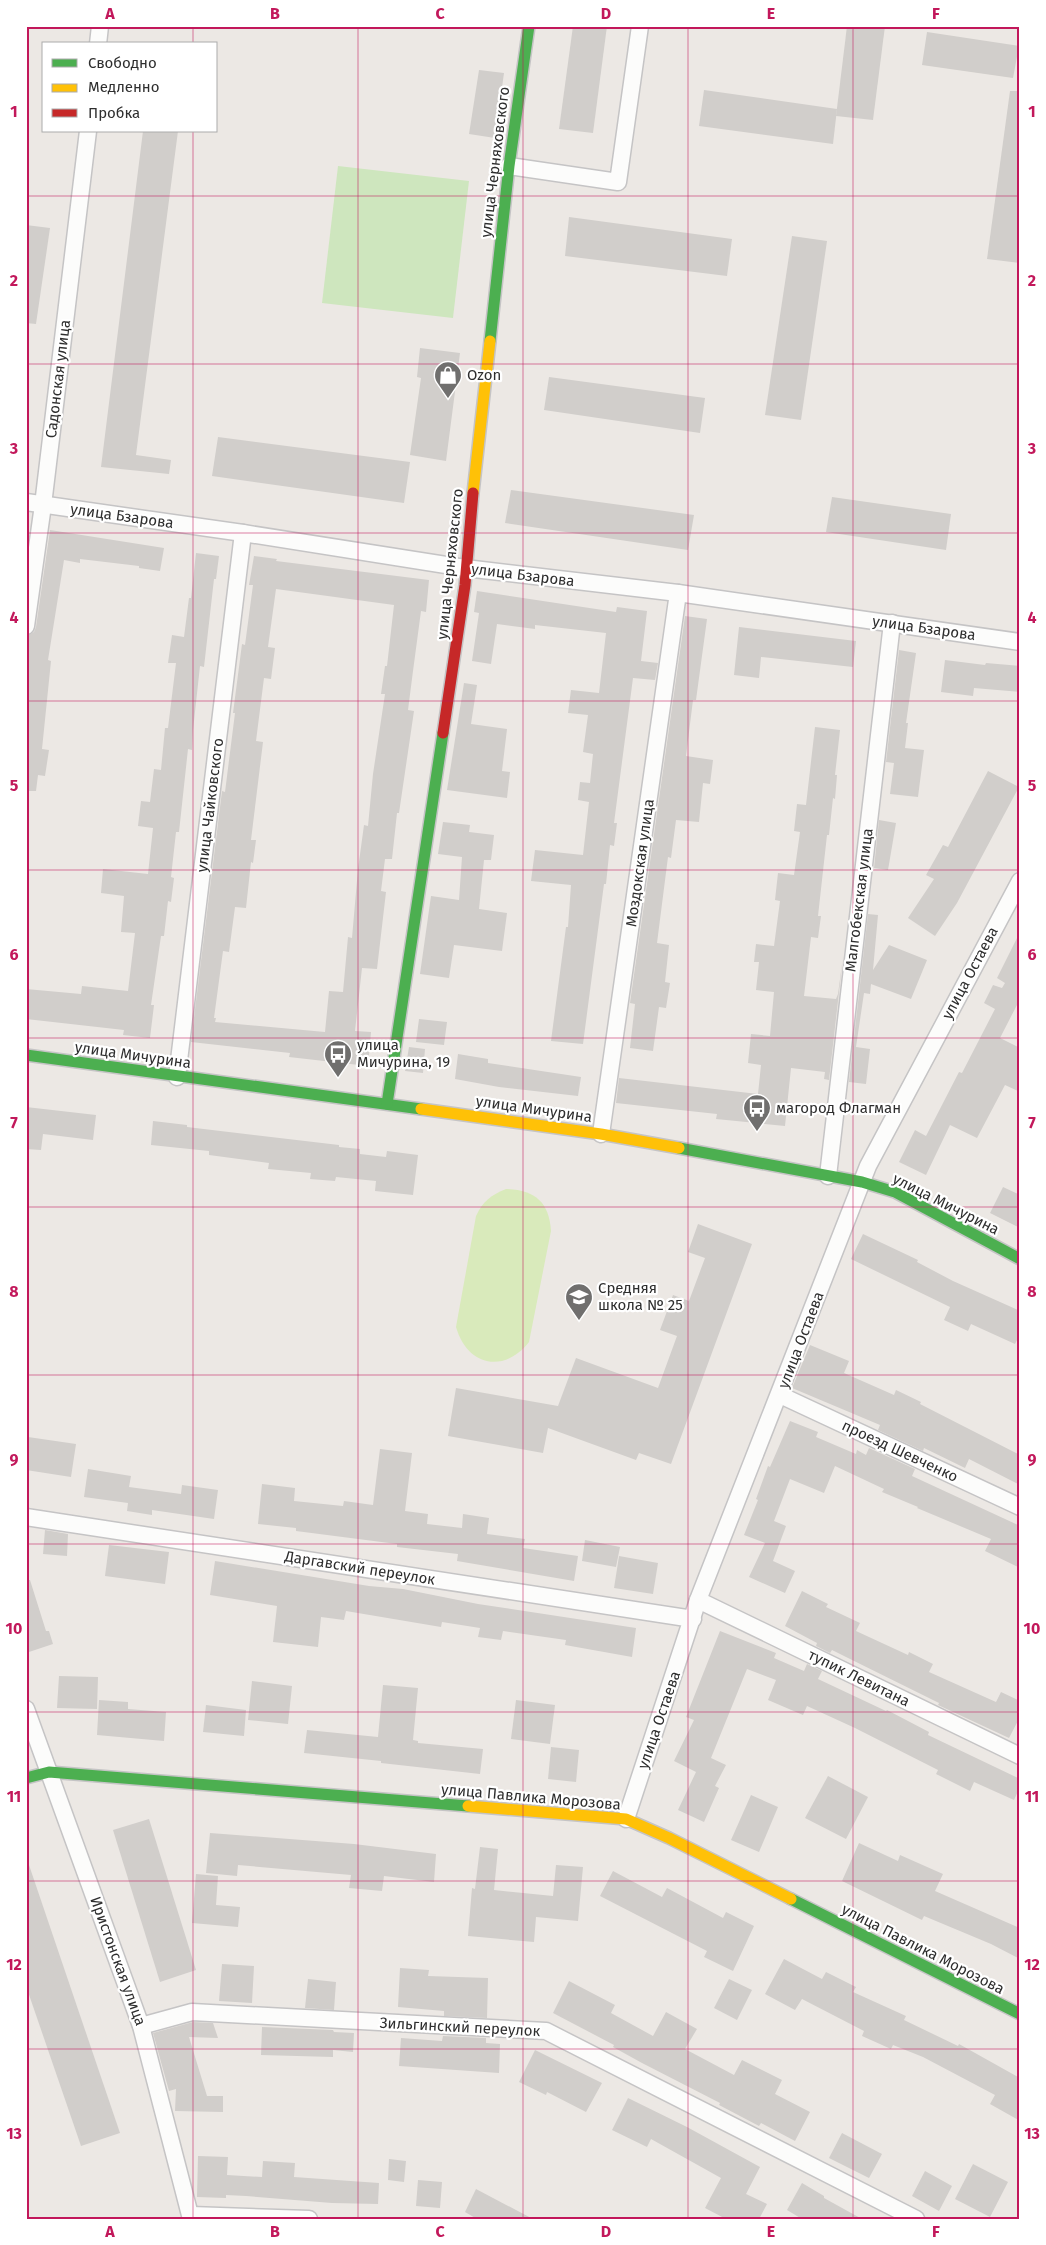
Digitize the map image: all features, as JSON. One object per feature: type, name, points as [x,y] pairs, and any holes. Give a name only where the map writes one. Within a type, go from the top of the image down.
[{"type":"street","points":[[98,42],[100,26]]},
{"type":"street","name":"улица Черняховского","points":[[387,1104],[464,594],[464,568],[509,166],[529,26]]},
{"type":"street","points":[[509,166],[618,182],[640,26]]},
{"type":"street","name":"Садонская улица","points":[[26,626],[43,505],[88,132]]},
{"type":"street","name":"улица Бзарова","points":[[26,502],[243,533],[464,568],[678,593],[1020,642]]},
{"type":"street","name":"улица Чайковского","points":[[177,1077],[243,533]]},
{"type":"street","name":"Моздокская улица","points":[[601,1134],[678,593]]},
{"type":"street","name":"Малгобекская улица","points":[[828,1176],[827,1166],[892,623]]},
{"type":"street","name":"улица Остаева","points":[[626,1819],[698,1600],[862,1182],[873,1156],[1020,881]]},
{"type":"street","name":"улица Мичурина","points":[[26,1056],[601,1134],[862,1182],[894,1192],[1020,1259]]},
{"type":"street","name":"проезд Шевченко","points":[[780,1395],[1020,1507]]},
{"type":"street","name":"Даргавский переулок","points":[[26,1517],[693,1619]]},
{"type":"street","name":"тупик Левитана","points":[[698,1600],[1020,1756]]},
{"type":"street","name":"Иристонская улица","points":[[26,1709],[141,2026],[191,2217]]},
{"type":"street","name":"улица Павлика Морозова","points":[[26,1778],[49,1772],[626,1819],[668,1838],[1020,2014]]},
{"type":"street","name":"Зильгинский переулок","points":[[141,2026],[192,2012],[546,2031],[916,2219]]},
{"type":"street","points":[[191,2217],[309,2219]]},
{"type":"green space","points":[[338,166],[469,181],[453,318],[322,303]]},
{"type":"green space","points":[[506,1189],[525,1192],[539,1200],[547,1212],[551,1231],[529,1342],[509,1359],[498,1362],[487,1361],[477,1357],[461,1340],[456,1327],[476,1216],[488,1199]]},
{"type":"building","points":[[573,26],[607,26],[593,133],[559,129]]},
{"type":"building","points":[[847,26],[885,26],[873,120],[836,116]]},
{"type":"building","points":[[927,32],[1019,46],[1013,78],[922,65]]},
{"type":"building","points":[[479,70],[504,73],[495,138],[469,134]]},
{"type":"building","points":[[704,90],[837,109],[833,144],[699,126]]},
{"type":"building","points":[[1010,91],[1020,91],[1020,263],[987,259]]},
{"type":"building","points":[[143,132],[178,132],[136,455],[171,460],[169,474],[101,467]]},
{"type":"building","points":[[569,217],[732,239],[727,276],[565,256]]},
{"type":"building","points":[[26,225],[50,228],[36,324],[26,323]]},
{"type":"building","points":[[792,236],[827,241],[801,420],[765,415]]},
{"type":"building","points":[[420,348],[460,353],[446,461],[410,455],[421,378],[417,377]]},
{"type":"building","points":[[549,377],[705,398],[700,433],[544,410]]},
{"type":"building","points":[[218,437],[410,462],[404,503],[212,476]]},
{"type":"building","points":[[511,490],[694,515],[688,550],[505,523]]},
{"type":"building","points":[[832,497],[951,514],[946,550],[826,532]]},
{"type":"building","points":[[50,530],[164,548],[160,571],[139,568],[139,566],[80,559],[80,563],[64,560],[48,660],[51,661],[42,749],[49,750],[45,776],[38,775],[36,791],[26,791],[26,643],[27,636],[34,632],[36,627]]},
{"type":"building","points":[[196,553],[219,556],[216,579],[214,579],[204,667],[200,666],[192,750],[188,749],[179,832],[176,832],[171,877],[174,878],[171,902],[168,901],[164,936],[161,936],[151,1005],[154,1005],[150,1038],[123,1035],[124,1030],[26,1019],[26,989],[81,994],[82,986],[128,991],[135,933],[121,932],[124,896],[101,893],[103,869],[148,874],[153,828],[138,826],[141,801],[150,802],[154,769],[161,770],[165,728],[168,728],[176,663],[168,663],[172,635],[184,637]]},
{"type":"building","points":[[254,556],[277,559],[276,561],[429,580],[426,612],[421,611],[413,671],[408,710],[414,711],[399,813],[397,813],[392,859],[385,859],[381,891],[386,892],[377,969],[362,968],[355,1031],[371,1032],[368,1066],[289,1057],[290,1053],[191,1042],[222,791],[225,792],[242,644],[245,645],[253,585],[249,585]],"holes":[[[276,589],[394,605],[387,666],[385,666],[381,694],[385,694],[373,774],[368,826],[364,825],[352,938],[348,937],[343,992],[329,991],[325,1032],[215,1022],[223,951],[229,952],[235,907],[246,908],[251,862],[253,863],[256,840],[251,840],[263,742],[256,741],[264,678],[271,679],[275,648],[268,647]]]},
{"type":"building","points":[[477,591],[616,612],[617,607],[647,611],[641,661],[658,663],[655,680],[633,678],[614,823],[617,823],[614,846],[610,845],[583,1044],[551,1041],[566,927],[568,927],[571,885],[531,881],[535,850],[583,855],[589,802],[578,800],[580,782],[590,783],[593,754],[583,752],[588,715],[568,713],[571,690],[599,693],[606,633],[535,625],[535,629],[497,624],[491,664],[472,661],[479,613],[474,612]]},
{"type":"building","points":[[685,616],[707,619],[696,700],[693,700],[686,756],[713,760],[710,784],[703,783],[699,822],[676,820],[671,858],[668,857],[657,943],[669,945],[665,982],[670,983],[666,1008],[659,1007],[653,1051],[630,1048],[635,1004],[630,1003]]},
{"type":"building","points":[[739,627],[856,641],[853,667],[761,657],[759,678],[734,675]]},
{"type":"building","points":[[899,650],[916,653],[906,723],[908,723],[905,748],[924,750],[918,797],[890,794],[894,763],[886,762]]},
{"type":"building","points":[[945,660],[985,665],[986,663],[1020,666],[1020,692],[974,688],[973,696],[941,692]]},
{"type":"building","points":[[464,683],[477,685],[471,724],[507,729],[502,771],[510,772],[507,798],[447,790]]},
{"type":"building","points":[[815,727],[840,730],[835,775],[837,775],[835,799],[833,798],[829,835],[827,835],[818,916],[821,916],[818,938],[811,937],[804,996],[836,999],[843,957],[829,1080],[824,1079],[825,1072],[791,1068],[785,1126],[716,1119],[717,1114],[616,1103],[619,1078],[758,1094],[761,1065],[748,1063],[751,1034],[770,1036],[774,992],[756,990],[759,962],[754,962],[756,944],[774,946],[780,901],[775,900],[778,873],[794,875],[800,832],[794,831],[797,804],[806,805]]},
{"type":"building","points":[[988,771],[1019,787],[957,903],[935,936],[908,918],[934,879],[926,875],[943,845],[948,847]]},
{"type":"building","points":[[879,820],[896,823],[888,870],[874,868]]},
{"type":"building","points":[[443,822],[470,825],[469,832],[494,835],[491,860],[484,860],[479,909],[507,913],[502,951],[454,945],[449,978],[420,974],[431,896],[459,900],[462,857],[438,854]]},
{"type":"building","points":[[868,914],[878,915],[873,970],[889,945],[927,960],[911,999],[871,984],[870,994],[864,993],[856,1047],[870,1049],[866,1084],[849,1082]]},
{"type":"building","points":[[1020,932],[1020,999],[1000,1038],[1020,1048],[1020,1092],[1005,1085],[977,1138],[950,1125],[926,1175],[899,1162],[915,1130],[926,1136],[959,1072],[962,1073],[995,1009],[984,1003],[993,985],[1002,988],[1005,983],[997,978]]},
{"type":"building","points":[[419,1019],[447,1022],[444,1045],[416,1042]]},
{"type":"building","points":[[409,1047],[425,1049],[423,1073],[405,1071]]},
{"type":"building","points":[[458,1054],[488,1059],[488,1063],[581,1077],[578,1096],[499,1087],[455,1079]]},
{"type":"building","points":[[26,1107],[96,1115],[93,1140],[43,1134],[41,1150],[26,1149]]},
{"type":"building","points":[[153,1121],[187,1125],[187,1127],[339,1145],[339,1147],[360,1149],[360,1154],[386,1157],[387,1151],[418,1155],[413,1195],[375,1191],[376,1181],[336,1177],[335,1181],[310,1179],[311,1173],[268,1169],[269,1163],[209,1155],[209,1151],[151,1145]]},
{"type":"building","points":[[1003,1187],[1020,1195],[1020,1228],[990,1213]]},
{"type":"building","points":[[698,1224],[752,1244],[671,1464],[639,1453],[636,1460],[548,1428],[543,1453],[448,1436],[456,1388],[558,1406],[576,1358],[658,1388],[677,1336],[660,1330],[673,1295],[689,1301],[705,1258],[688,1252]]},
{"type":"building","points":[[863,1234],[918,1260],[917,1262],[953,1281],[1020,1311],[1020,1334],[1015,1344],[971,1324],[968,1331],[944,1320],[950,1307],[851,1259]]},
{"type":"building","points":[[810,1345],[849,1361],[844,1373],[894,1395],[896,1390],[1020,1455],[1020,1485],[969,1459],[965,1468],[924,1448],[923,1451],[878,1430],[880,1425],[792,1388]]},
{"type":"building","points":[[790,1421],[818,1432],[816,1437],[856,1454],[857,1450],[866,1455],[869,1448],[915,1469],[912,1476],[1020,1526],[1020,1568],[985,1551],[991,1539],[882,1492],[884,1489],[835,1466],[824,1493],[790,1479],[774,1521],[786,1526],[773,1561],[795,1571],[785,1593],[749,1577],[765,1543],[744,1535],[758,1500],[756,1499],[768,1466],[770,1467]]},
{"type":"building","points":[[28,1437],[76,1444],[71,1477],[26,1470]]},
{"type":"building","points":[[380,1449],[412,1453],[405,1511],[428,1514],[427,1524],[462,1528],[463,1514],[489,1518],[487,1534],[525,1539],[523,1548],[578,1556],[574,1581],[457,1561],[458,1554],[397,1547],[397,1544],[296,1531],[296,1528],[258,1524],[262,1484],[295,1488],[294,1501],[343,1506],[344,1501],[373,1505]]},
{"type":"building","points":[[88,1469],[131,1476],[129,1487],[181,1494],[182,1485],[218,1490],[214,1519],[152,1510],[152,1515],[127,1511],[128,1503],[84,1497]]},
{"type":"building","points":[[45,1530],[68,1534],[67,1556],[43,1554]]},
{"type":"building","points":[[585,1540],[620,1547],[616,1567],[582,1561]]},
{"type":"building","points":[[109,1545],[169,1552],[165,1584],[105,1576]]},
{"type":"building","points":[[619,1556],[658,1563],[653,1594],[614,1588]]},
{"type":"building","points":[[215,1561],[369,1586],[403,1589],[478,1604],[636,1628],[632,1657],[565,1645],[566,1640],[503,1631],[501,1640],[478,1637],[480,1628],[442,1622],[441,1627],[346,1611],[344,1620],[321,1617],[318,1647],[273,1642],[277,1606],[210,1595]]},
{"type":"building","points":[[26,1580],[30,1580],[46,1631],[49,1631],[53,1644],[26,1653]]},
{"type":"building","points":[[802,1591],[828,1604],[826,1607],[860,1623],[856,1631],[908,1655],[909,1652],[933,1664],[929,1672],[996,1702],[1001,1692],[1020,1701],[1020,1717],[1009,1738],[938,1705],[939,1703],[832,1650],[830,1653],[816,1646],[817,1643],[785,1626]]},
{"type":"building","points":[[720,1631],[776,1653],[774,1658],[804,1671],[807,1664],[822,1671],[818,1679],[887,1710],[929,1732],[928,1735],[1020,1779],[1020,1787],[1014,1800],[974,1782],[970,1791],[936,1774],[938,1770],[807,1706],[803,1715],[768,1700],[776,1680],[747,1669],[711,1758],[726,1765],[715,1786],[719,1788],[704,1822],[678,1810],[696,1772],[674,1761],[694,1720],[686,1717]]},
{"type":"building","points":[[59,1676],[98,1677],[97,1709],[57,1708]]},
{"type":"building","points":[[252,1681],[292,1686],[288,1724],[248,1720]]},
{"type":"building","points":[[383,1685],[418,1688],[413,1740],[418,1741],[418,1743],[483,1749],[480,1774],[304,1753],[307,1730],[378,1737]]},
{"type":"building","points":[[99,1700],[128,1702],[128,1709],[166,1712],[164,1741],[97,1735]]},
{"type":"building","points":[[516,1700],[555,1705],[550,1744],[511,1739]]},
{"type":"building","points":[[206,1705],[246,1710],[244,1736],[203,1732]]},
{"type":"building","points":[[551,1747],[579,1750],[576,1782],[548,1779]]},
{"type":"building","points":[[828,1776],[868,1797],[846,1839],[805,1818]]},
{"type":"building","points":[[751,1795],[778,1807],[759,1852],[731,1840]]},
{"type":"building","points":[[149,1819],[196,1970],[160,1982],[113,1830]]},
{"type":"building","points":[[210,1833],[354,1844],[436,1854],[434,1882],[384,1876],[382,1891],[349,1888],[351,1875],[238,1865],[237,1876],[206,1873]]},
{"type":"building","points":[[859,1843],[898,1861],[900,1855],[943,1874],[935,1891],[1020,1928],[1020,1959],[991,1944],[924,1916],[922,1920],[842,1881]]},
{"type":"building","points":[[480,1847],[498,1849],[494,1890],[553,1896],[556,1865],[583,1867],[578,1921],[536,1917],[534,1942],[468,1936],[472,1888],[475,1889]]},
{"type":"building","points":[[29,1865],[120,2133],[81,2146],[26,1986],[26,1866]]},
{"type":"building","points":[[613,1871],[662,1897],[667,1888],[723,1918],[726,1912],[754,1926],[733,1971],[704,1957],[707,1951],[600,1896]]},
{"type":"building","points":[[196,1874],[218,1876],[216,1905],[240,1907],[238,1927],[192,1923]]},
{"type":"building","points":[[784,1959],[822,1979],[826,1972],[856,1987],[853,1992],[906,2016],[904,2020],[958,2046],[959,2044],[1020,2078],[1020,2121],[990,2104],[995,2095],[923,2057],[893,2045],[891,2049],[862,2036],[864,2031],[802,1999],[795,2010],[765,1994]]},
{"type":"building","points":[[222,1964],[254,1966],[252,2003],[219,2001]]},
{"type":"building","points":[[400,1968],[429,1970],[428,1976],[488,1978],[487,2018],[444,2016],[444,2011],[398,2007]]},
{"type":"building","points":[[308,1979],[336,1982],[334,2010],[305,2008]]},
{"type":"building","points":[[729,1979],[752,1990],[737,2020],[714,2008]]},
{"type":"building","points":[[569,1981],[615,2005],[611,2013],[653,2036],[666,2012],[697,2029],[685,2049],[734,2075],[742,2060],[782,2080],[775,2094],[810,2112],[795,2141],[761,2123],[759,2126],[719,2105],[720,2103],[642,2063],[613,2047],[614,2045],[553,2013]]},
{"type":"building","points":[[193,2022],[213,2023],[218,2038],[189,2037],[207,2096],[223,2096],[223,2112],[175,2111],[176,2089],[169,2091],[153,2033]]},
{"type":"building","points":[[262,2027],[333,2030],[334,2032],[354,2033],[353,2052],[333,2050],[333,2057],[261,2055]]},
{"type":"building","points":[[443,2036],[486,2038],[486,2043],[500,2044],[499,2073],[399,2066],[401,2038],[442,2041]]},
{"type":"building","points":[[535,2050],[602,2083],[586,2112],[547,2092],[546,2095],[519,2082]]},
{"type":"building","points":[[628,2098],[687,2127],[760,2167],[746,2194],[767,2204],[759,2219],[726,2219],[705,2208],[721,2178],[651,2139],[647,2147],[612,2130]]},
{"type":"building","points":[[842,2133],[882,2154],[869,2178],[829,2158]]},
{"type":"building","points":[[198,2156],[228,2157],[227,2175],[262,2177],[263,2161],[295,2163],[294,2177],[379,2183],[378,2204],[332,2203],[226,2195],[226,2198],[197,2197]]},
{"type":"building","points":[[389,2159],[406,2161],[404,2182],[388,2180]]},
{"type":"building","points":[[973,2164],[1008,2182],[990,2217],[955,2199]]},
{"type":"building","points":[[925,2171],[952,2186],[939,2211],[912,2196]]},
{"type":"building","points":[[418,2180],[442,2182],[440,2208],[416,2206]]},
{"type":"building","points":[[802,2183],[824,2196],[824,2198],[862,2219],[802,2219],[787,2210]]},
{"type":"building","points":[[476,2189],[533,2219],[477,2219],[465,2212]]},
{"type":"traffic: fast","points":[[490,341],[509,166],[529,26]]},
{"type":"traffic: fast","points":[[387,1104],[443,733]]},
{"type":"traffic: fast","points":[[26,1055],[421,1109]]},
{"type":"traffic: fast","points":[[679,1148],[862,1182],[895,1192],[1020,1259]]},
{"type":"traffic: fast","points":[[26,1778],[49,1772],[468,1806]]},
{"type":"traffic: fast","points":[[791,1899],[1020,2014]]},
{"type":"traffic: slow","points":[[473,493],[490,341]]},
{"type":"traffic: slow","points":[[421,1109],[601,1134],[679,1148]]},
{"type":"traffic: slow","points":[[468,1806],[626,1819],[669,1838],[791,1899]]},
{"type":"traffic: jam","points":[[443,733],[465,585],[473,493]]},
{"type":"place","name":"Ozon","points":[[448,399]]},
{"type":"place","name":"улица Мичурина, 19","points":[[338,1078]]},
{"type":"place","name":"магород Флагман","points":[[757,1132]]},
{"type":"place","name":"Средняя школа № 25","points":[[579,1321]]}]
